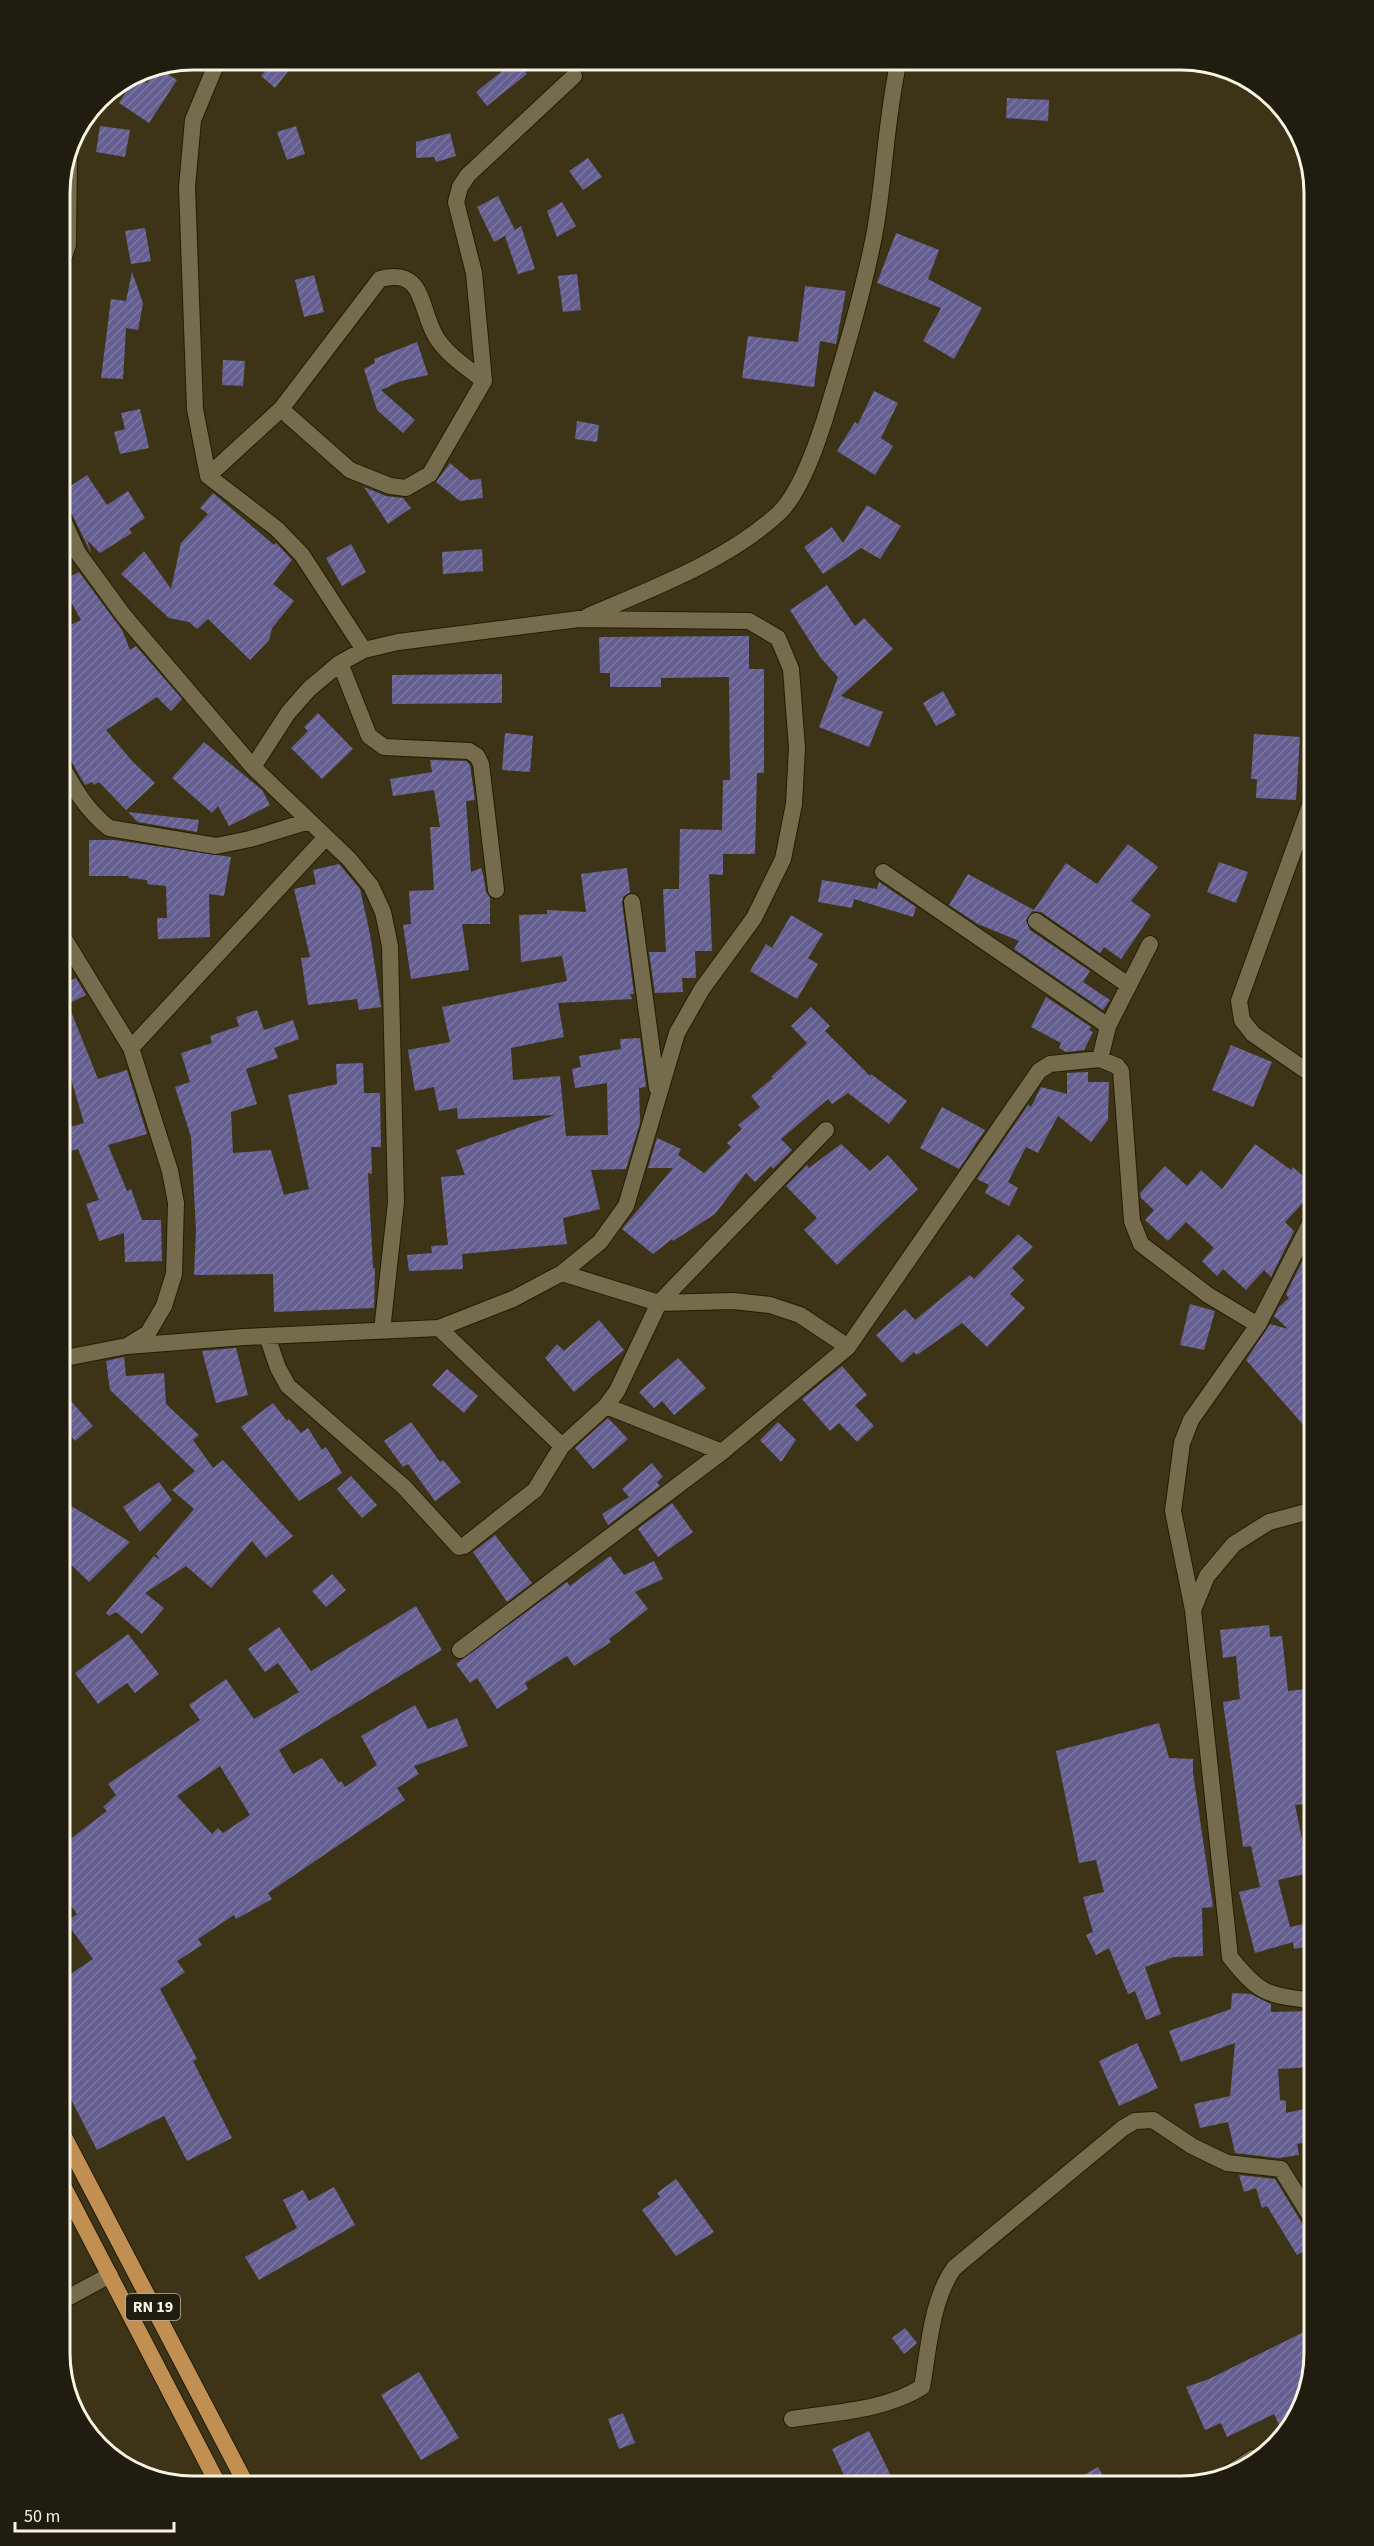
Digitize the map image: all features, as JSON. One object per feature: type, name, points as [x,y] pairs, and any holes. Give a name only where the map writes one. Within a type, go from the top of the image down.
[{"type":"main road","name":"RN 19","points":[[70,2148],[241,2475]]},
{"type":"main road","name":"RN 19","points":[[70,2199],[213,2475]]},
{"type":"main road","points":[[101,2257],[124,2248]]},
{"type":"main road","points":[[120,2294],[132,2292],[143,2286]]},
{"type":"street","points":[[215,70],[194,120],[187,187],[195,409],[208,476],[277,529],[302,555],[364,650]]},
{"type":"street","points":[[579,620],[656,588],[741,543],[781,512],[803,474],[826,414],[858,303],[874,231],[897,71]]},
{"type":"street","points":[[281,409],[350,470],[390,486],[406,488],[430,474],[484,381],[474,273],[456,201],[460,187],[468,175],[574,76]]},
{"type":"street","points":[[208,476],[281,409],[380,279],[394,275],[405,276],[416,287],[436,336],[448,351],[484,381]]},
{"type":"street","points":[[71,537],[78,553],[124,616],[253,767],[326,837],[372,886],[383,912],[390,946],[396,1202],[382,1331]]},
{"type":"street","points":[[70,1357],[127,1346],[267,1336],[439,1328],[513,1299],[562,1273],[600,1242],[626,1206],[677,1032],[702,989],[754,918],[783,859],[794,804],[797,748],[791,669],[778,638],[749,621],[579,620],[399,642],[364,650],[340,663],[309,689],[288,713],[253,767]]},
{"type":"street","points":[[340,663],[369,736],[384,747],[469,751],[477,756],[481,764],[496,890]]},
{"type":"street","points":[[71,783],[80,799],[96,818],[109,828],[216,846],[250,839],[309,821]]},
{"type":"street","points":[[1304,819],[1239,1001],[1242,1020],[1253,1034],[1304,1069]]},
{"type":"street","points":[[131,1048],[326,837]]},
{"type":"street","points":[[883,872],[1108,1026]]},
{"type":"street","points":[[632,902],[658,1095]]},
{"type":"street","points":[[1036,921],[1128,985]]},
{"type":"street","points":[[1100,1059],[1108,1026],[1150,944]]},
{"type":"street","points":[[71,949],[131,1048],[170,1171],[176,1203],[174,1274],[164,1306],[148,1333],[127,1346]]},
{"type":"street","points":[[460,1650],[722,1452],[848,1347],[1039,1071],[1050,1064],[1100,1059],[1117,1065],[1121,1071],[1132,1221],[1141,1244],[1208,1295],[1258,1325]]},
{"type":"street","points":[[267,1336],[278,1368],[288,1386],[404,1487],[459,1547],[464,1546],[535,1490],[562,1446],[606,1406],[618,1390],[658,1303],[826,1130]]},
{"type":"street","points":[[1304,1235],[1258,1325],[1191,1420],[1182,1443],[1173,1511],[1193,1610],[1230,1957],[1251,1983],[1272,1995],[1304,2000]]},
{"type":"street","points":[[562,1273],[658,1303],[733,1301],[770,1305],[800,1315],[848,1347]]},
{"type":"street","points":[[439,1328],[562,1446]]},
{"type":"street","points":[[606,1406],[722,1452]]},
{"type":"street","points":[[1193,1610],[1207,1576],[1234,1544],[1269,1522],[1304,1513]]},
{"type":"street","points":[[792,2420],[888,2403],[907,2397],[922,2387],[937,2306],[944,2282],[954,2268],[1116,2133],[1136,2121],[1153,2121],[1191,2146],[1227,2163],[1281,2169],[1304,2206]]},
{"type":"street","points":[[70,2297],[110,2275]]},
{"type":"building","points":[[266,70],[289,70],[275,88],[261,76]]},
{"type":"building","points":[[503,70],[524,70],[527,74],[487,106],[476,92]]},
{"type":"building","points":[[167,74],[177,80],[149,123],[119,103],[127,90],[144,81],[147,83],[150,79]]},
{"type":"building","points":[[1007,98],[1049,100],[1048,121],[1006,118]]},
{"type":"building","points":[[100,126],[130,130],[125,157],[96,152]]},
{"type":"building","points":[[296,126],[305,154],[287,160],[277,132]]},
{"type":"building","points":[[450,133],[456,156],[436,162],[434,157],[416,158],[416,142]]},
{"type":"building","points":[[588,158],[602,177],[583,190],[569,171]]},
{"type":"building","points":[[498,196],[515,230],[521,226],[535,269],[518,274],[505,236],[508,234],[494,242],[477,207]]},
{"type":"building","points":[[562,202],[576,226],[557,237],[547,211]]},
{"type":"building","points":[[145,228],[151,261],[131,264],[125,231]]},
{"type":"building","points":[[896,233],[939,250],[928,279],[982,308],[954,359],[923,341],[941,308],[877,283]]},
{"type":"building","points":[[132,272],[143,303],[138,330],[126,328],[123,379],[101,378],[111,299],[126,301]]},
{"type":"building","points":[[577,274],[581,310],[563,312],[558,276]]},
{"type":"building","points":[[314,275],[324,312],[304,317],[295,280]]},
{"type":"building","points":[[805,286],[846,291],[836,344],[820,341],[814,387],[742,378],[748,336],[798,342]]},
{"type":"building","points":[[417,342],[428,375],[401,381],[381,390],[415,420],[403,433],[377,410],[364,369],[375,363],[374,359]]},
{"type":"building","points":[[223,360],[245,361],[243,386],[222,385]]},
{"type":"building","points":[[874,391],[898,403],[881,438],[893,446],[875,475],[837,451],[855,422],[858,424]]},
{"type":"building","points":[[140,409],[149,448],[120,454],[114,432],[125,429],[121,413]]},
{"type":"building","points":[[577,421],[599,425],[597,442],[575,439]]},
{"type":"building","points":[[450,463],[470,480],[481,479],[483,498],[460,501],[436,482]]},
{"type":"building","points":[[87,475],[107,505],[128,491],[145,518],[129,529],[132,533],[100,553],[87,540],[92,555],[71,512],[71,486]]},
{"type":"building","points":[[364,487],[386,496],[403,498],[411,508],[388,524]]},
{"type":"building","points":[[213,493],[274,545],[276,543],[292,560],[273,584],[294,601],[272,628],[269,640],[250,660],[208,619],[197,629],[189,622],[169,618],[121,574],[144,551],[171,589],[181,543],[208,514],[200,508]]},
{"type":"building","points":[[867,505],[901,526],[880,559],[861,548],[823,574],[804,547],[832,527],[843,543]]},
{"type":"building","points":[[351,544],[366,572],[342,586],[326,558]]},
{"type":"building","points":[[482,549],[483,571],[443,574],[442,552]]},
{"type":"building","points":[[79,572],[122,630],[130,650],[136,646],[182,699],[171,711],[157,697],[106,730],[132,761],[155,783],[126,810],[99,782],[94,785],[92,782],[85,785],[71,760],[71,625],[81,620],[71,602],[71,576]]},
{"type":"building","points":[[827,585],[855,626],[864,618],[893,649],[841,696],[883,712],[869,747],[819,727],[838,677],[820,657],[790,610]]},
{"type":"building","points":[[749,636],[749,669],[764,669],[764,773],[757,773],[755,854],[723,854],[723,875],[709,874],[712,951],[695,951],[696,978],[682,978],[683,992],[655,993],[649,952],[666,952],[663,889],[679,889],[680,829],[722,830],[723,780],[730,780],[729,677],[661,678],[661,687],[610,687],[610,673],[600,673],[599,637]]},
{"type":"building","points":[[502,674],[502,703],[392,704],[392,675]]},
{"type":"building","points":[[943,691],[956,715],[936,726],[923,703]]},
{"type":"building","points":[[318,713],[353,749],[322,779],[291,748],[308,731],[304,727]]},
{"type":"building","points":[[505,733],[533,736],[530,772],[502,770]]},
{"type":"building","points":[[1254,734],[1300,737],[1296,800],[1256,798],[1257,779],[1251,779]]},
{"type":"building","points":[[204,742],[262,790],[270,805],[229,826],[218,806],[212,813],[172,778]]},
{"type":"building","points":[[430,760],[466,761],[470,765],[475,800],[466,801],[471,872],[481,868],[486,892],[490,898],[490,924],[462,924],[469,970],[411,979],[403,925],[411,924],[409,891],[434,890],[430,827],[440,827],[434,790],[393,796],[390,779],[432,772]]},
{"type":"building","points":[[128,812],[199,820],[197,832],[138,822]]},
{"type":"building","points":[[89,840],[115,840],[231,857],[224,896],[209,894],[210,937],[158,939],[157,918],[167,918],[166,886],[147,884],[147,880],[128,878],[129,876],[89,876]]},
{"type":"building","points":[[1128,844],[1158,867],[1131,901],[1151,915],[1121,959],[1104,947],[1100,953],[1041,912],[1032,911],[1026,920],[1030,930],[1090,971],[1083,982],[1110,1000],[1103,1010],[1014,949],[1019,941],[978,924],[949,905],[968,874],[1034,910],[1066,863],[1097,884]]},
{"type":"building","points":[[1219,862],[1248,872],[1236,903],[1207,892]]},
{"type":"building","points":[[339,864],[360,889],[370,934],[381,1007],[359,1010],[357,999],[308,1005],[301,958],[310,957],[294,889],[316,884],[313,870]]},
{"type":"building","points":[[627,868],[630,892],[623,897],[622,903],[634,994],[630,994],[632,999],[558,1003],[564,1037],[511,1048],[513,1080],[560,1076],[566,1136],[608,1135],[607,1083],[575,1088],[572,1069],[581,1067],[579,1056],[621,1049],[620,1039],[640,1038],[646,1087],[639,1088],[640,1123],[626,1169],[591,1170],[600,1209],[563,1218],[567,1244],[462,1254],[463,1269],[409,1271],[407,1255],[432,1253],[431,1246],[448,1245],[441,1177],[465,1175],[456,1150],[555,1115],[458,1119],[457,1108],[439,1111],[434,1087],[415,1091],[408,1050],[450,1042],[442,1007],[567,981],[562,956],[521,962],[519,915],[547,914],[547,910],[586,912],[581,874]]},
{"type":"building","points":[[822,880],[877,889],[879,882],[916,907],[913,917],[854,899],[852,908],[818,902]]},
{"type":"building","points":[[791,915],[823,934],[808,958],[818,964],[797,999],[750,971],[766,944],[772,948]]},
{"type":"building","points":[[76,978],[86,995],[71,1003],[71,981]]},
{"type":"building","points":[[1046,997],[1091,1027],[1089,1030],[1093,1032],[1084,1050],[1066,1052],[1059,1048],[1061,1043],[1031,1027]]},
{"type":"building","points":[[811,1007],[830,1026],[825,1031],[870,1076],[871,1074],[907,1101],[889,1124],[848,1093],[832,1104],[828,1099],[781,1139],[792,1150],[773,1169],[771,1166],[755,1182],[746,1173],[715,1214],[673,1241],[672,1239],[653,1254],[622,1229],[673,1168],[648,1168],[657,1138],[681,1149],[678,1155],[704,1173],[731,1147],[727,1143],[742,1129],[738,1125],[760,1107],[751,1096],[773,1078],[771,1077],[807,1043],[791,1026]]},
{"type":"building","points":[[257,1010],[264,1030],[293,1020],[299,1039],[274,1048],[278,1058],[246,1069],[257,1104],[231,1112],[233,1153],[271,1150],[284,1195],[309,1189],[288,1095],[337,1084],[336,1064],[363,1063],[364,1093],[380,1093],[381,1147],[371,1147],[372,1174],[368,1173],[373,1268],[375,1268],[374,1308],[274,1312],[273,1274],[194,1275],[196,1230],[191,1137],[175,1087],[190,1082],[181,1053],[212,1043],[210,1036],[239,1026],[236,1017]]},
{"type":"building","points":[[71,1011],[98,1079],[127,1070],[147,1134],[108,1145],[127,1191],[131,1189],[142,1220],[161,1220],[162,1261],[125,1262],[124,1233],[99,1241],[86,1204],[99,1200],[78,1149],[71,1151],[71,1127],[84,1123],[71,1078]]},
{"type":"building","points":[[1231,1045],[1272,1062],[1253,1107],[1212,1090]]},
{"type":"building","points":[[1088,1072],[1088,1082],[1109,1082],[1108,1120],[1091,1142],[1058,1116],[1038,1153],[1026,1147],[1008,1182],[1018,1188],[1009,1206],[985,1193],[989,1185],[977,1179],[1028,1105],[1031,1107],[1041,1087],[1067,1094],[1067,1073]]},
{"type":"building","points":[[942,1107],[985,1130],[959,1169],[920,1148]]},
{"type":"building","points":[[841,1144],[870,1171],[888,1155],[918,1189],[837,1265],[804,1230],[817,1218],[786,1186],[807,1165],[809,1168]]},
{"type":"building","points":[[1255,1144],[1291,1170],[1293,1167],[1304,1177],[1304,1202],[1285,1222],[1294,1231],[1271,1277],[1264,1270],[1246,1290],[1223,1269],[1217,1276],[1202,1261],[1214,1248],[1186,1222],[1168,1241],[1145,1220],[1154,1210],[1141,1198],[1140,1193],[1165,1166],[1187,1186],[1201,1170],[1222,1189]]},
{"type":"building","points":[[1018,1234],[1033,1247],[1012,1268],[1024,1280],[1010,1294],[1025,1308],[987,1347],[962,1323],[917,1355],[914,1352],[902,1363],[876,1335],[905,1309],[915,1320],[970,1275],[974,1279]]},
{"type":"building","points":[[1304,1258],[1304,1426],[1246,1360],[1270,1324],[1288,1329],[1274,1316],[1279,1307],[1289,1298],[1286,1294]]},
{"type":"building","points":[[1190,1304],[1215,1311],[1204,1350],[1180,1345]]},
{"type":"building","points":[[599,1320],[624,1350],[574,1392],[545,1358],[557,1344],[564,1351]]},
{"type":"building","points":[[236,1348],[248,1395],[216,1403],[202,1351]]},
{"type":"building","points":[[124,1357],[126,1376],[164,1373],[166,1404],[199,1435],[193,1440],[213,1468],[223,1460],[293,1536],[266,1558],[252,1541],[211,1588],[186,1566],[145,1593],[164,1608],[142,1634],[116,1612],[109,1616],[106,1613],[154,1556],[160,1560],[156,1554],[194,1509],[172,1490],[195,1471],[110,1390],[106,1361]]},
{"type":"building","points":[[678,1358],[706,1388],[674,1415],[662,1401],[654,1408],[639,1392]]},
{"type":"building","points":[[842,1366],[867,1395],[855,1405],[874,1426],[857,1442],[839,1423],[830,1431],[802,1399]]},
{"type":"building","points":[[447,1369],[478,1396],[464,1413],[432,1385]]},
{"type":"building","points":[[70,1400],[93,1426],[75,1441],[70,1436]]},
{"type":"building","points":[[273,1403],[287,1421],[289,1419],[301,1433],[308,1428],[322,1450],[326,1447],[342,1473],[299,1501],[241,1427]]},
{"type":"building","points":[[608,1418],[628,1439],[593,1469],[575,1448]]},
{"type":"building","points":[[411,1422],[440,1462],[443,1460],[461,1482],[435,1501],[408,1464],[403,1467],[384,1441]]},
{"type":"building","points":[[778,1422],[796,1440],[781,1462],[760,1440]]},
{"type":"building","points":[[652,1463],[663,1477],[657,1482],[660,1486],[608,1525],[602,1514],[629,1497],[622,1489]]},
{"type":"building","points":[[351,1476],[377,1505],[362,1518],[337,1489]]},
{"type":"building","points":[[159,1482],[172,1500],[140,1532],[123,1507]]},
{"type":"building","points":[[672,1503],[693,1532],[658,1557],[638,1529]]},
{"type":"building","points":[[70,1505],[130,1542],[89,1582],[70,1564]]},
{"type":"building","points":[[495,1535],[532,1583],[507,1602],[473,1552]]},
{"type":"building","points":[[610,1556],[624,1575],[654,1561],[663,1579],[635,1592],[648,1609],[609,1639],[611,1642],[574,1666],[567,1656],[525,1683],[528,1689],[497,1709],[477,1678],[470,1683],[456,1664],[567,1582],[570,1586]]},
{"type":"building","points":[[332,1574],[346,1590],[326,1607],[312,1591]]},
{"type":"building","points":[[416,1606],[442,1650],[279,1750],[293,1774],[322,1758],[339,1783],[341,1781],[345,1787],[377,1765],[361,1736],[415,1705],[428,1729],[457,1718],[468,1746],[414,1766],[419,1774],[397,1788],[405,1800],[268,1893],[272,1899],[236,1919],[234,1915],[198,1939],[202,1945],[177,1961],[185,1972],[160,1989],[197,2059],[193,2061],[232,2138],[187,2161],[164,2116],[97,2150],[70,2098],[70,1974],[93,1959],[70,1928],[70,1919],[77,1914],[70,1905],[70,1839],[107,1811],[103,1807],[116,1795],[108,1784],[200,1720],[189,1705],[226,1679],[254,1719],[299,1692],[278,1663],[265,1672],[248,1649],[279,1627],[311,1671]],"holes":[[[220,1766],[250,1815],[223,1833],[218,1828],[212,1834],[177,1796]]]},
{"type":"building","points":[[1269,1625],[1270,1637],[1282,1636],[1288,1691],[1304,1689],[1304,1804],[1295,1805],[1304,1849],[1304,1874],[1278,1880],[1290,1927],[1304,1924],[1304,1947],[1294,1949],[1293,1942],[1255,1953],[1239,1892],[1260,1887],[1251,1846],[1243,1847],[1223,1702],[1240,1699],[1236,1656],[1223,1658],[1220,1630]]},
{"type":"building","points":[[128,1634],[159,1674],[135,1693],[127,1683],[98,1704],[75,1673]]},
{"type":"building","points":[[1159,1723],[1169,1758],[1193,1759],[1193,1773],[1213,1907],[1202,1908],[1203,1956],[1174,1957],[1145,1967],[1161,2014],[1146,2020],[1135,1991],[1128,1994],[1109,1948],[1096,1955],[1086,1935],[1093,1932],[1083,1897],[1104,1892],[1096,1860],[1079,1863],[1056,1751]]},
{"type":"building","points":[[1232,1993],[1251,1994],[1271,2004],[1271,2012],[1304,2011],[1304,2068],[1278,2069],[1280,2100],[1286,2101],[1286,2113],[1304,2109],[1304,2143],[1297,2144],[1299,2155],[1279,2158],[1235,2153],[1228,2122],[1200,2128],[1194,2104],[1230,2096],[1235,2043],[1181,2062],[1169,2031],[1231,2009]]},
{"type":"building","points":[[1137,2043],[1158,2088],[1119,2106],[1099,2061]]},
{"type":"building","points":[[1239,2175],[1275,2179],[1304,2226],[1304,2251],[1297,2255],[1267,2206],[1262,2208],[1256,2188],[1244,2192]]},
{"type":"building","points":[[676,2179],[714,2232],[676,2256],[642,2210],[660,2197],[657,2193]]},
{"type":"building","points":[[334,2187],[355,2225],[259,2280],[245,2257],[297,2228],[283,2200],[303,2190],[309,2201]]},
{"type":"building","points":[[905,2328],[917,2343],[904,2354],[892,2338]]},
{"type":"building","points":[[1304,2332],[1304,2352],[1299,2384],[1291,2407],[1279,2425],[1274,2414],[1227,2437],[1221,2423],[1205,2430],[1186,2387],[1209,2379]]},
{"type":"building","points":[[419,2372],[459,2438],[421,2460],[381,2395]]},
{"type":"building","points":[[623,2413],[635,2443],[619,2449],[608,2419]]},
{"type":"building","points":[[869,2431],[891,2476],[844,2476],[832,2449]]},
{"type":"building","points":[[1098,2467],[1103,2476],[1082,2476]]}]
